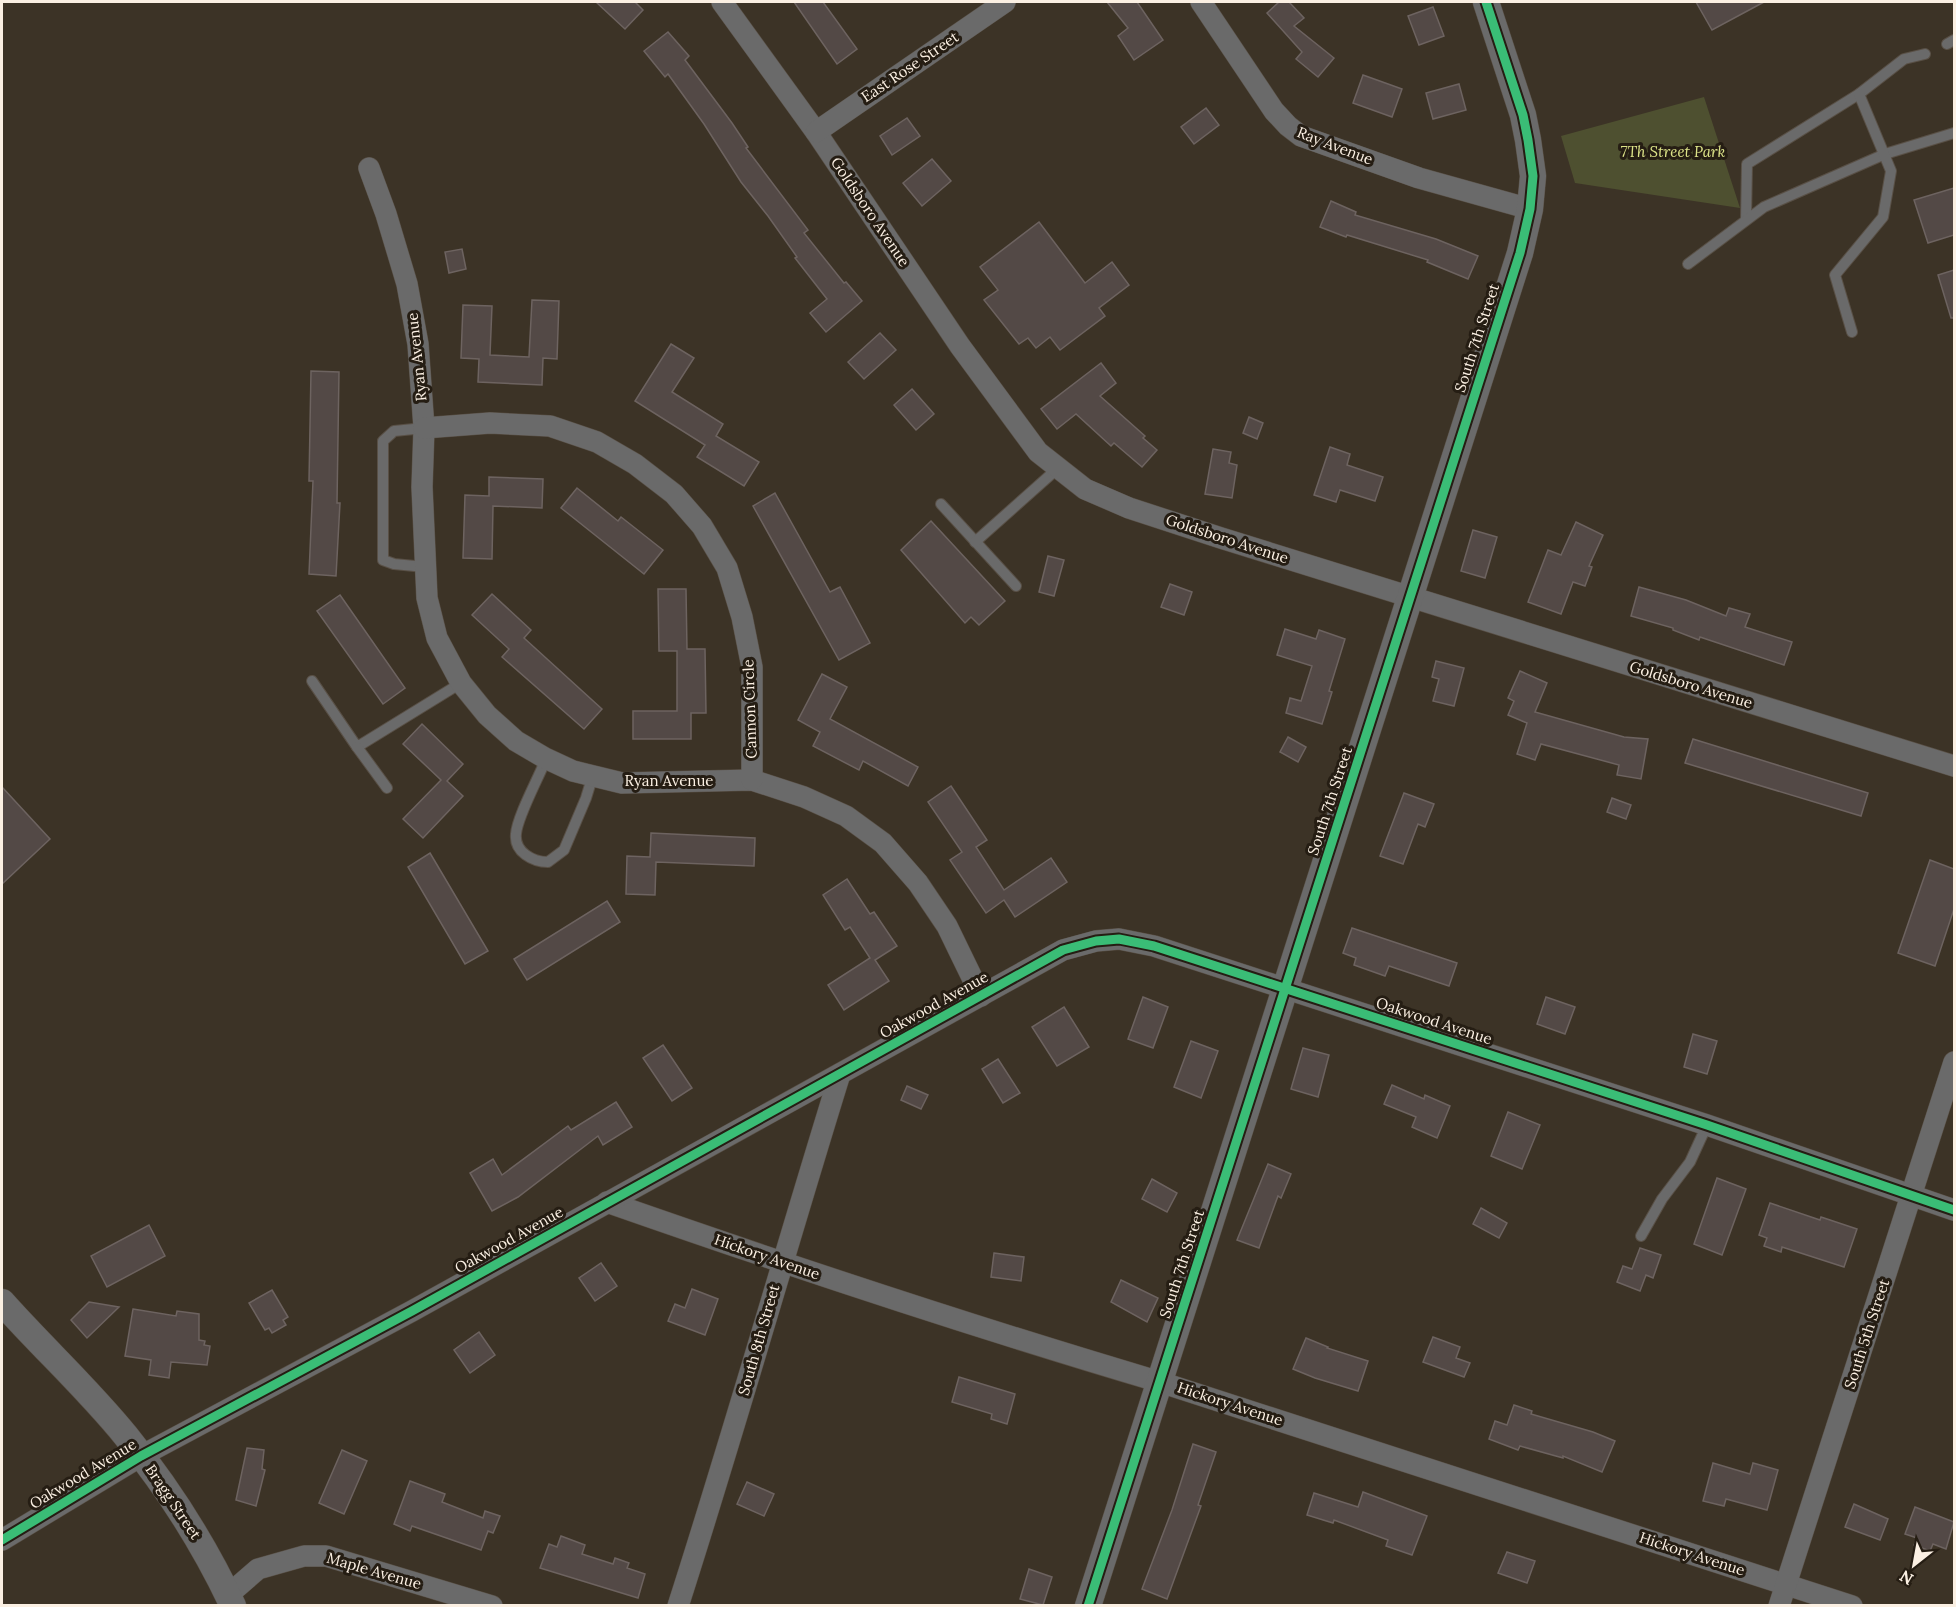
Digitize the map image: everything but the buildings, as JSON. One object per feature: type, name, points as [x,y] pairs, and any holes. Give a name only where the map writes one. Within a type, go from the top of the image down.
[{"type":"street","name":"Goldsboro Avenue","points":[[722,2],[816,132],[988,385],[1038,452],[1085,489],[1129,508],[1954,766]]},
{"type":"street","name":"East Rose Street","points":[[816,132],[1005,2]]},
{"type":"street","name":"Ray Avenue","points":[[1201,2],[1274,111],[1301,136],[1419,178],[1530,209]]},
{"type":"street","name":"South 7th Street","points":[[1088,1605],[1520,253],[1530,209],[1533,176],[1523,116],[1486,2]]},
{"type":"street","name":"Ryan Avenue","points":[[369,168],[386,214],[407,284],[418,344],[424,428],[422,486],[427,597],[437,638],[461,683],[486,715],[516,741],[546,759],[573,771],[622,783],[752,780],[804,797],[846,816],[883,843],[918,883],[947,926],[981,996]]},
{"type":"street","name":"Cannon Circle","points":[[424,428],[490,423],[550,426],[607,448],[635,464],[674,494],[702,526],[727,568],[742,617],[752,667],[752,780]]},
{"type":"street","name":"Oakwood Avenue","points":[[2,1540],[141,1456],[412,1311],[1063,950],[1096,941],[1119,939],[1155,946],[1707,1125],[1954,1210]]},
{"type":"street","name":"South 5th Street","points":[[1779,1605],[1954,1062]]},
{"type":"street","name":"South 8th Street","points":[[678,1605],[840,1074]]},
{"type":"street","name":"Hickory Avenue","points":[[608,1202],[781,1263],[1160,1382],[1852,1605]]},
{"type":"street","name":"Bragg Street","points":[[2,1302],[125,1434],[167,1489],[198,1539],[230,1600]]},
{"type":"street","name":"Maple Avenue","points":[[230,1600],[258,1569],[304,1556],[326,1556],[492,1605]]},
{"type":"lane","points":[[1746,220],[1746,164],[1859,94],[1904,58],[1924,54]]},
{"type":"lane","points":[[1852,332],[1835,275],[1883,217],[1891,171],[1886,154],[1859,94]]},
{"type":"lane","points":[[1688,264],[1764,207],[1886,154],[1954,133]]},
{"type":"lane","points":[[424,428],[394,431],[383,441],[382,560],[394,564],[426,567]]},
{"type":"lane","points":[[975,542],[1057,469]]},
{"type":"lane","points":[[941,504],[1016,586]]},
{"type":"lane","points":[[312,681],[387,788]]},
{"type":"lane","points":[[357,747],[461,683]]},
{"type":"lane","points":[[546,759],[520,818],[516,835],[522,851],[532,860],[548,862],[564,850],[593,775]]},
{"type":"lane","points":[[1641,1236],[1662,1199],[1690,1162],[1707,1125]]},
{"type":"green space","name":"7Th Street Park","points":[[1704,97],[1740,208],[1575,183],[1561,136]]},
{"type":"cycle path","points":[[1088,1606],[1520,253],[1530,209],[1533,176],[1523,115],[1486,2]]},
{"type":"cycle path","points":[[2,1540],[141,1456],[412,1311],[1063,950],[1096,941],[1119,939],[1154,946],[1707,1125],[1954,1210]]}]
